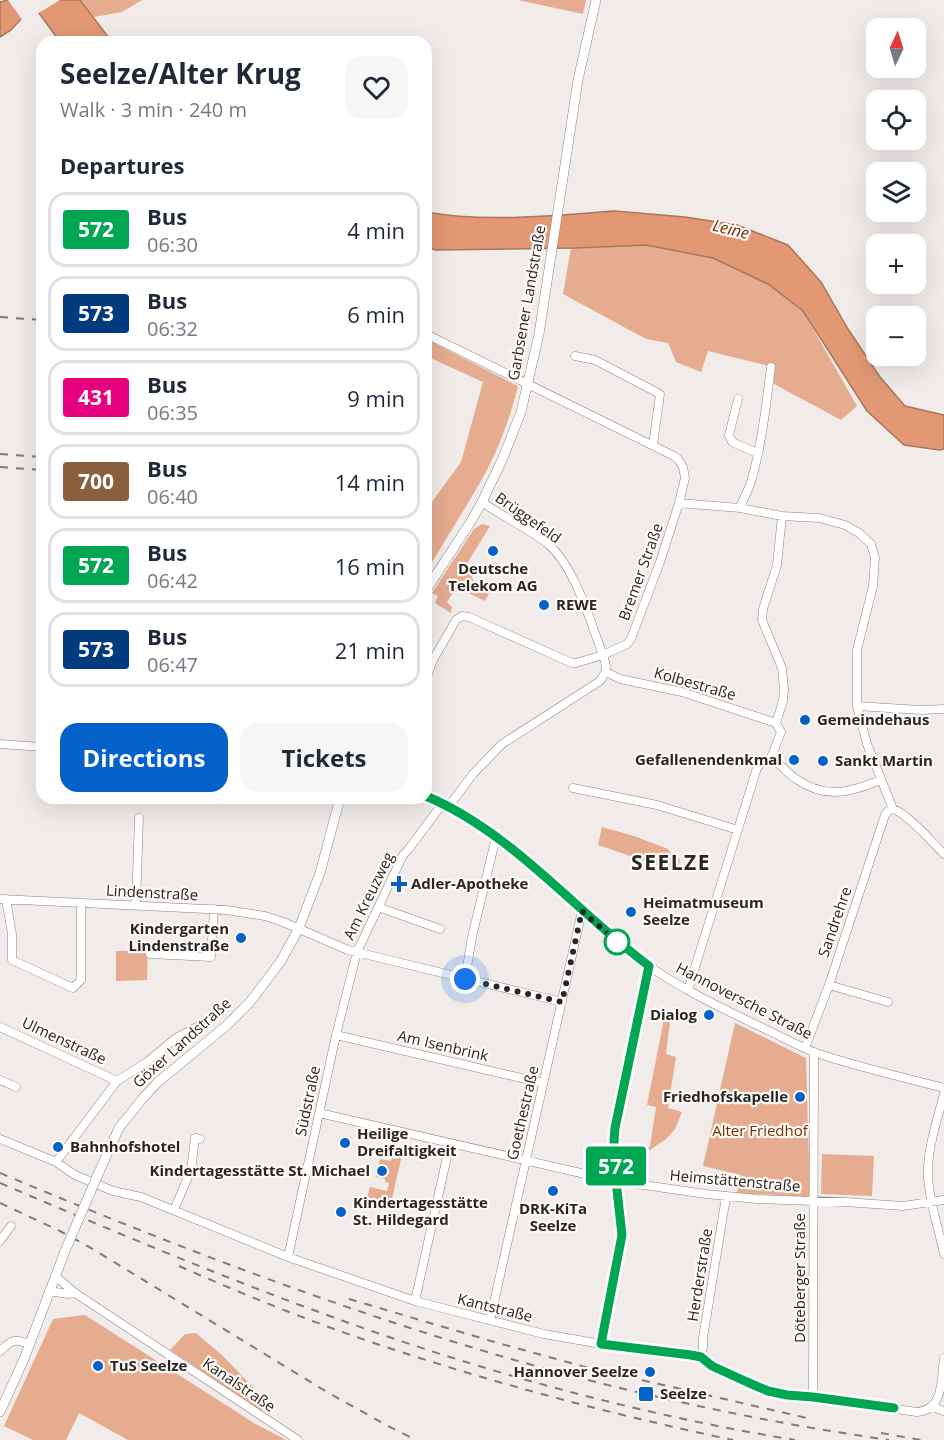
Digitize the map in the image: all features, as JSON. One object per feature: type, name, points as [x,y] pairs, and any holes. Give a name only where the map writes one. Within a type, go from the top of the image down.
[{"type":"main road","name":"Garbsener Landstraße","points":[[432,581],[482,502],[513,437],[529,385],[547,288],[578,80],[596,0]]},
{"type":"main road","name":"Göxer Landstraße","points":[[0,1412],[65,1251],[119,1128],[158,1082],[226,1026],[250,1002],[281,962],[299,928],[320,873],[338,804]]},
{"type":"street","name":"Bremer Straße","points":[[432,337],[653,445],[678,459],[683,467],[685,478],[660,562],[631,639],[627,644],[603,655],[572,663],[469,616],[462,615],[456,620],[432,663]]},
{"type":"street","points":[[575,356],[595,360],[660,394],[653,445]]},
{"type":"street","points":[[740,508],[750,483],[757,453],[771,367]]},
{"type":"street","points":[[738,399],[729,435],[732,442],[757,453]]},
{"type":"street","name":"Brüggefeld","points":[[482,502],[534,534],[561,558],[573,579],[603,655]]},
{"type":"street","points":[[679,503],[740,508],[782,516],[819,518],[845,525],[859,533],[871,544],[875,558],[873,586],[857,650],[857,706],[867,744],[893,809],[912,823],[944,854]]},
{"type":"street","points":[[771,759],[781,732],[776,723],[783,701],[784,688],[782,668],[762,620],[763,609],[777,565],[782,516]]},
{"type":"street","points":[[446,805],[502,744],[600,681],[606,672],[603,655]]},
{"type":"street","name":"Kolbestraße","points":[[606,672],[620,679],[682,692],[776,723]]},
{"type":"street","points":[[857,706],[944,709]]},
{"type":"street","points":[[0,744],[36,747]]},
{"type":"street","points":[[688,990],[757,768],[762,762],[775,760],[783,770],[803,784],[831,793],[852,791],[881,780]]},
{"type":"street","points":[[573,788],[657,805],[738,830]]},
{"type":"street","name":"Hannoversche Straße","points":[[432,799],[496,837],[528,861],[617,942],[649,966],[688,990],[814,1052],[944,1088]]},
{"type":"street","name":"Am Kreuzweg","points":[[299,928],[357,952],[403,855],[446,805]]},
{"type":"street","name":"Sandrehre","points":[[805,1048],[829,985],[885,815],[893,809]]},
{"type":"street","points":[[136,905],[139,818]]},
{"type":"street","points":[[465,979],[472,937],[496,837]]},
{"type":"street","points":[[3,899],[12,934],[12,960],[73,988],[81,980],[81,903]]},
{"type":"street","name":"Lindenstraße","points":[[3,899],[214,909],[265,916],[299,928]]},
{"type":"street","points":[[378,907],[440,928]]},
{"type":"street","points":[[150,954],[211,957],[214,909]]},
{"type":"street","name":"Goethestraße","points":[[490,1320],[582,911]]},
{"type":"street","points":[[357,952],[562,1002]]},
{"type":"street","name":"Südstraße","points":[[288,1257],[336,1035],[357,952]]},
{"type":"street","points":[[601,1344],[622,1235],[616,1181],[615,1128],[649,966]]},
{"type":"street","points":[[829,985],[888,1002]]},
{"type":"street","points":[[56,1162],[117,1081],[147,1062],[176,1038],[206,1022]]},
{"type":"street","name":"Ulmenstraße","points":[[0,1027],[117,1081]]},
{"type":"street","name":"Am Isenbrink","points":[[336,1035],[543,1083]]},
{"type":"street","name":"Döteberger Straße","points":[[813,1397],[814,1052]]},
{"type":"street","points":[[0,1080],[16,1087]]},
{"type":"street","points":[[944,1094],[928,1161],[932,1202],[944,1254]]},
{"type":"street","name":"Heimstättenstraße","points":[[319,1113],[616,1181],[726,1197],[903,1206],[944,1200]]},
{"type":"street","points":[[174,1210],[191,1170],[195,1138],[200,1139]]},
{"type":"street","name":"Kantstraße","points":[[0,1139],[56,1162],[75,1175],[113,1191],[134,1194],[288,1257],[415,1301],[544,1334],[701,1357],[712,1366],[747,1382],[768,1391],[787,1395],[917,1412],[932,1407]]},
{"type":"street","points":[[415,1301],[450,1143]]},
{"type":"street","name":"Herderstraße","points":[[701,1357],[726,1197]]},
{"type":"street","points":[[0,1241],[11,1226]]},
{"type":"street","name":"Kanalstraße","points":[[55,1276],[75,1293],[298,1440]]},
{"type":"street","name":"Kanalstraße","points":[[49,1291],[75,1293]]},
{"type":"street","points":[[0,1351],[11,1341],[18,1340],[29,1344]]},
{"type":"street","points":[[944,1358],[938,1398],[932,1407],[944,1411]]},
{"type":"green space","points":[[81,0],[142,0],[122,12],[94,17]]},
{"type":"green space","points":[[518,0],[586,0],[583,14]]},
{"type":"green space","points":[[646,245],[713,258],[768,284],[803,311],[857,406],[841,420],[774,384],[773,367],[708,351],[701,372],[676,362],[668,343],[646,339],[563,294],[571,248]]},
{"type":"green space","points":[[432,342],[518,386],[505,430],[491,462],[432,562],[432,502],[461,462],[483,382],[432,359]]},
{"type":"green space","points":[[482,524],[490,526],[468,562],[469,571],[475,584],[491,590],[485,601],[460,589],[452,594],[447,602],[452,607],[451,613],[435,603],[438,596],[432,593],[474,529]]},
{"type":"green space","points":[[602,827],[668,849],[671,856],[680,859],[677,872],[598,845]]},
{"type":"green space","points":[[116,951],[148,951],[147,980],[116,981]]},
{"type":"green space","points":[[664,1019],[670,1022],[666,1054],[676,1057],[668,1108],[682,1112],[675,1129],[666,1139],[644,1154],[635,1165],[631,1176],[625,1174],[625,1168],[628,1168],[628,1157],[639,1158],[639,1152],[645,1147],[650,1147],[656,1107],[647,1105]]},
{"type":"green space","name":"Alter Friedhof","points":[[735,1023],[806,1058],[810,1197],[737,1193],[741,1175],[703,1166]]},
{"type":"green space","points":[[399,1150],[403,1151],[390,1207],[366,1202],[370,1187],[387,1191],[389,1183],[385,1182],[385,1179],[376,1177],[380,1159],[391,1161],[392,1158],[397,1159]]},
{"type":"green space","points":[[822,1154],[874,1156],[872,1196],[821,1194]]},
{"type":"green space","name":"TuS Seelze","points":[[85,1315],[254,1423],[286,1440],[128,1440],[79,1413],[66,1440],[33,1440],[4,1426],[53,1319]]},
{"type":"green space","points":[[196,1333],[224,1357],[266,1401],[261,1411],[170,1350],[185,1334]]},
{"type":"water","points":[[80,0],[107,36],[56,36],[36,9],[0,37],[0,2]]},
{"type":"water","name":"Leine","points":[[615,211],[685,217],[737,225],[788,245],[821,282],[866,356],[866,366],[873,366],[905,406],[944,415],[944,449],[904,445],[867,411],[803,311],[768,284],[713,258],[646,245],[432,249],[432,213],[497,218]]},
{"type":"pier","points":[[8,0],[60,0],[23,21]]},
{"type":"railway","points":[[0,317],[36,320]]},
{"type":"railway","points":[[0,454],[36,457]]},
{"type":"railway","points":[[0,467],[36,470]]},
{"type":"railway","points":[[0,1173],[234,1266],[353,1309],[474,1348],[576,1377],[680,1402],[784,1423],[889,1440]]},
{"type":"railway","points":[[0,1183],[245,1284],[442,1354],[617,1404],[795,1440]]},
{"type":"railway","points":[[0,1203],[91,1248],[327,1392],[416,1440]]},
{"type":"railway","points":[[179,1266],[308,1319],[429,1361],[558,1398],[733,1440]]},
{"type":"railway","points":[[349,1299],[589,1368],[807,1418]]},
{"type":"railway","points":[[881,1433],[921,1440]]},
{"type":"bus line","name":"572","points":[[432,798],[461,814],[516,852],[617,942],[649,966],[615,1128],[616,1181],[622,1235],[601,1344],[701,1357],[712,1366],[768,1391],[894,1408]]},
{"type":"place","name":"Deutsche Telekom AG","points":[[493,551]]},
{"type":"place","name":"REWE","points":[[544,605]]},
{"type":"place","name":"Gemeindehaus","points":[[805,720]]},
{"type":"place","name":"Gefallenendenkmal","points":[[794,760]]},
{"type":"place","name":"Sankt Martin","points":[[823,761]]},
{"type":"place","name":"Adler-Apotheke","points":[[399,884]]},
{"type":"place","name":"Heimatmuseum Seelze","points":[[631,912]]},
{"type":"place","name":"Kindergarten Lindenstraße","points":[[241,938]]},
{"type":"place","name":"Dialog","points":[[709,1015]]},
{"type":"place","name":"Friedhofskapelle","points":[[800,1097]]},
{"type":"place","name":"Heilige Dreifaltigkeit","points":[[345,1143]]},
{"type":"place","name":"Bahnhofshotel","points":[[58,1147]]},
{"type":"place","name":"Kindertagesstätte St. Michael","points":[[382,1171]]},
{"type":"place","name":"DRK-KiTa Seelze","points":[[553,1191]]},
{"type":"place","name":"Kindertagesstätte St. Hildegard","points":[[341,1212]]},
{"type":"place","name":"TuS Seelze","points":[[98,1366]]},
{"type":"place","name":"Hannover Seelze","points":[[650,1372]]},
{"type":"place","name":"Seelze","points":[[646,1394]]},
{"type":"district","name":"SEELZE","points":[[671,863]]},
{"type":"route","points":[[465,979],[562,1002],[582,911],[617,942]]}]
